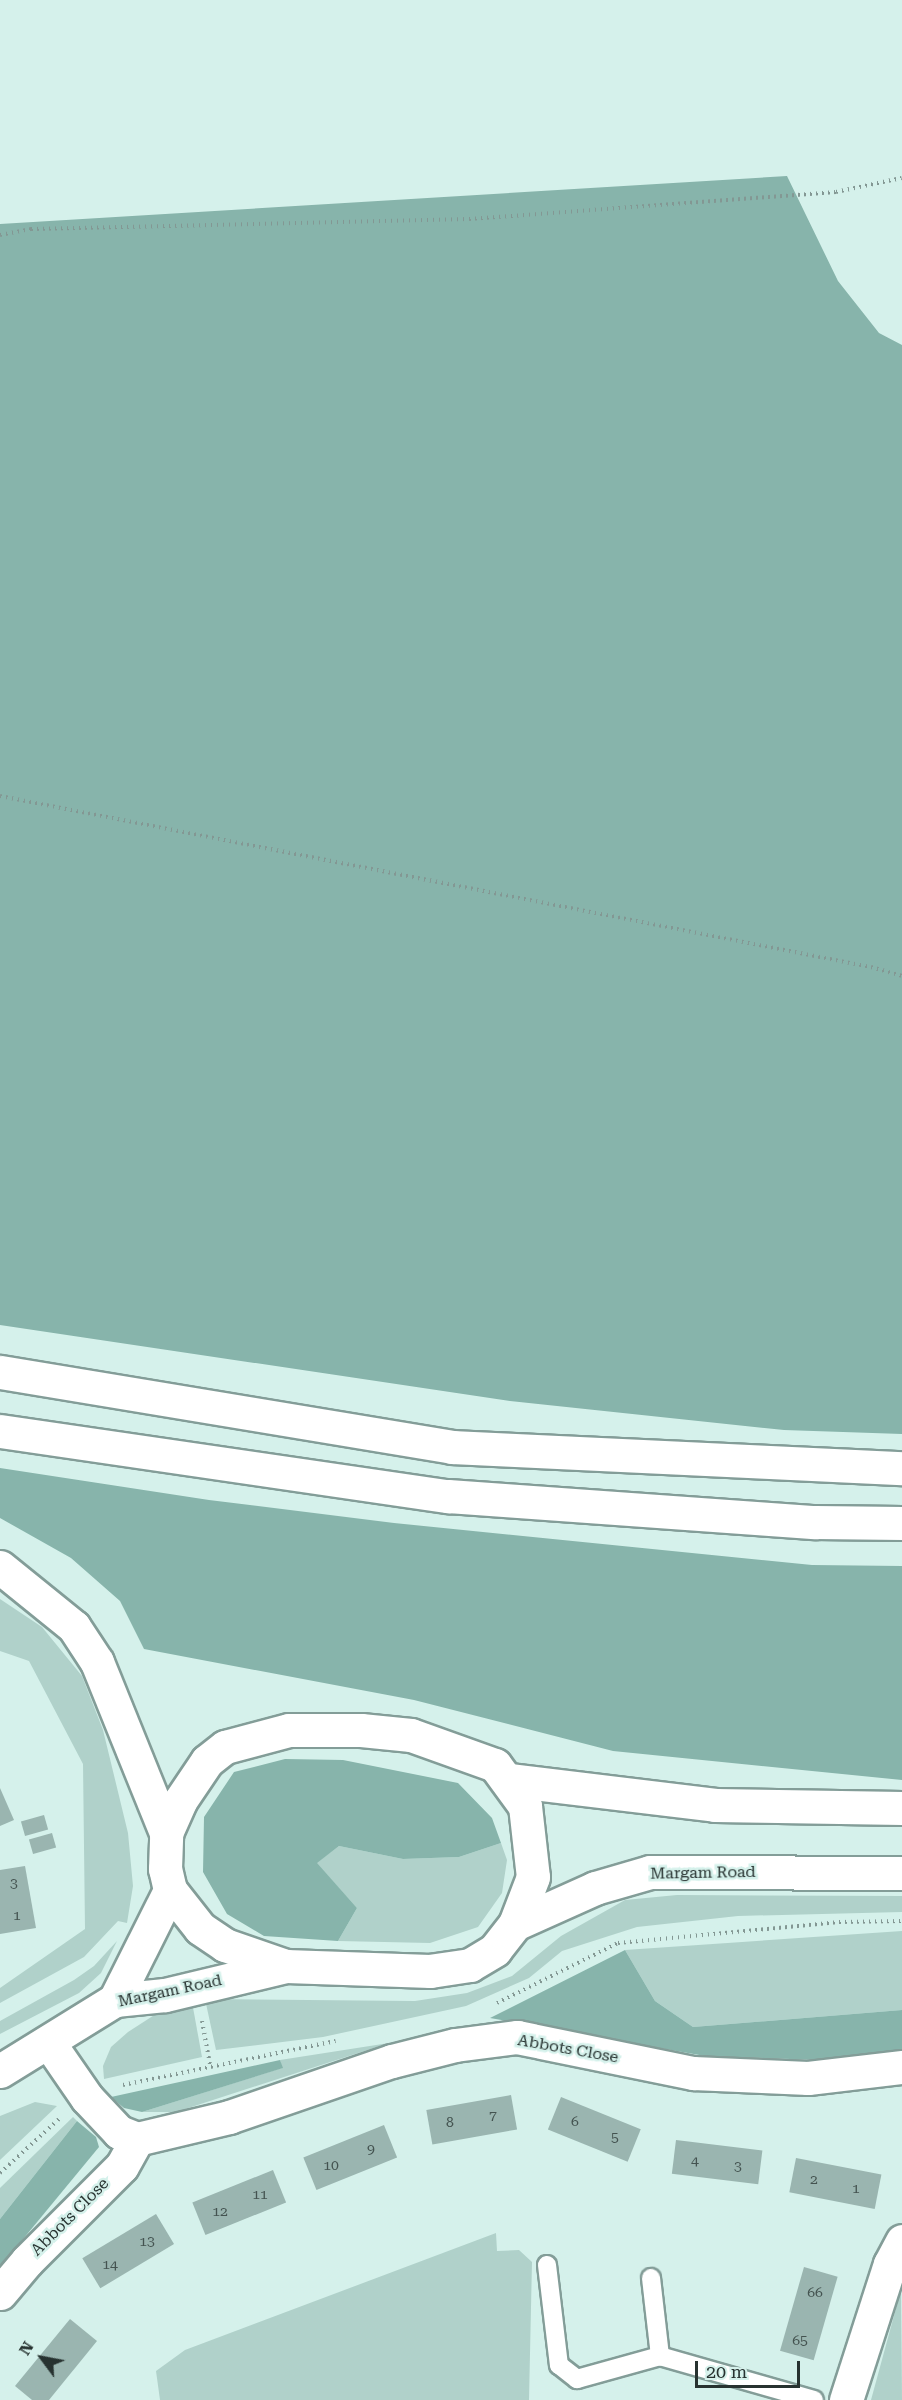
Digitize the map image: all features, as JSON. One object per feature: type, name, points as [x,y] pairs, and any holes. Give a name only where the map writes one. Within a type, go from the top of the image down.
[{"type":"main road","points":[[0,1372],[452,1448],[902,1468]]},
{"type":"main road","points":[[0,1431],[448,1496],[815,1522],[902,1523]]},
{"type":"main road","points":[[0,1567],[74,1627],[97,1662],[166,1833]]},
{"type":"main road","points":[[289,1730],[361,1730],[411,1735],[495,1765],[509,1780],[525,1806],[532,1877],[515,1924],[495,1950],[470,1965],[430,1971],[286,1966],[225,1945],[200,1928],[170,1890],[165,1869],[166,1833],[180,1801],[207,1761],[225,1747],[289,1730]]},
{"type":"main road","points":[[509,1780],[715,1805],[902,1808]]},
{"type":"main road","name":"Margam Road","points":[[515,1924],[595,1888],[650,1872],[902,1873]]},
{"type":"main road","points":[[115,2000],[170,1890]]},
{"type":"main road","name":"Margam Road","points":[[0,2071],[49,2043],[115,2000],[165,1995],[286,1966]]},
{"type":"main road","name":"Abbots Close","points":[[0,2293],[27,2261],[122,2166],[137,2139],[229,2117],[392,2061],[455,2045],[517,2037],[693,2073],[808,2078],[902,2067]]},
{"type":"main road","points":[[49,2043],[87,2098],[119,2132],[137,2139]]},
{"type":"main road","points":[[846,2400],[890,2264],[902,2241]]},
{"type":"lane","points":[[547,2265],[559,2365],[577,2379],[660,2356],[814,2400]]},
{"type":"lane","points":[[651,2278],[660,2356]]},
{"type":"path","points":[[0,235],[32,229],[469,219],[836,192],[902,178]]},
{"type":"path","points":[[0,796],[872,967],[902,976]]},
{"type":"path","points":[[489,2008],[618,1943],[840,1922],[902,1921]]},
{"type":"path","points":[[200,2010],[210,2064]]},
{"type":"path","points":[[0,2173],[87,2098],[107,2088],[210,2064],[349,2039]]},
{"type":"green space","points":[[787,176],[838,281],[879,333],[902,345],[902,1434],[784,1430],[510,1401],[0,1325],[0,224]]},
{"type":"green space","points":[[0,1468],[209,1500],[394,1523],[812,1565],[902,1566],[902,1780],[613,1751],[414,1700],[144,1649],[120,1601],[71,1558],[0,1518]]},
{"type":"green space","points":[[0,1599],[42,1627],[82,1676],[103,1730],[128,1833],[133,1886],[127,1923],[118,1921],[84,1957],[0,2003],[0,1988],[85,1929],[83,1764],[29,1661],[0,1651]]},
{"type":"green space","points":[[285,1759],[343,1760],[458,1783],[492,1818],[501,1843],[459,1857],[403,1859],[339,1846],[317,1863],[357,1908],[338,1941],[264,1936],[227,1914],[203,1872],[204,1817],[234,1772]]},
{"type":"green space","points":[[501,1843],[507,1860],[502,1893],[478,1927],[430,1943],[338,1941],[357,1908],[316,1863],[339,1846],[403,1859],[459,1857]]},
{"type":"green space","points":[[677,1895],[902,1896],[902,1912],[738,1916],[637,1927],[562,1951],[529,1978],[466,2006],[323,2037],[216,2050],[205,1999],[415,2001],[467,1993],[512,1976],[561,1936],[625,1900]]},
{"type":"green space","points":[[902,1931],[902,2010],[693,2027],[655,2001],[625,1950]]},
{"type":"green space","points":[[117,1941],[101,1973],[79,1993],[0,2034],[0,2021],[74,1980],[94,1966]]},
{"type":"green space","points":[[625,1950],[655,2001],[693,2027],[902,2010],[902,2050],[818,2060],[705,2056],[490,2018]]},
{"type":"green space","points":[[192,2002],[202,2057],[104,2079],[103,2066],[111,2047],[128,2032],[159,2012]]},
{"type":"green space","points":[[389,2043],[176,2112],[142,2112],[282,2068],[280,2060]]},
{"type":"green space","points":[[280,2060],[283,2068],[142,2112],[124,2108],[111,2097]]},
{"type":"green space","points":[[35,2102],[57,2106],[0,2160],[0,2116]]},
{"type":"green space","points":[[73,2117],[77,2121],[0,2219],[0,2188]]},
{"type":"green space","points":[[77,2121],[96,2137],[99,2147],[0,2267],[0,2219]]},
{"type":"green space","points":[[496,2233],[497,2251],[519,2250],[532,2262],[529,2400],[160,2400],[156,2371],[185,2350]]},
{"type":"green space","points":[[901,2290],[902,2400],[871,2400]]},
{"type":"building","points":[[0,1788],[14,1820],[0,1826]]},
{"type":"building","points":[[44,1815],[48,1829],[25,1836],[21,1822]]},
{"type":"building","points":[[52,1833],[56,1847],[33,1854],[29,1840]]},
{"type":"building","points":[[25,1866],[36,1928],[0,1934],[0,1870]]},
{"type":"building","points":[[511,2095],[517,2129],[432,2144],[426,2110]]},
{"type":"building","points":[[561,2097],[641,2129],[628,2162],[548,2129]]},
{"type":"building","points":[[384,2125],[397,2157],[316,2190],[303,2158]]},
{"type":"building","points":[[676,2140],[762,2151],[758,2184],[672,2174]]},
{"type":"building","points":[[796,2158],[881,2175],[875,2209],[789,2192]]},
{"type":"building","points":[[273,2170],[286,2202],[205,2235],[192,2203]]},
{"type":"building","points":[[156,2214],[174,2244],[100,2288],[82,2258]]},
{"type":"building","points":[[804,2267],[838,2277],[814,2360],[780,2351]]},
{"type":"building","points":[[70,2319],[97,2341],[49,2400],[32,2400],[15,2386]]}]
